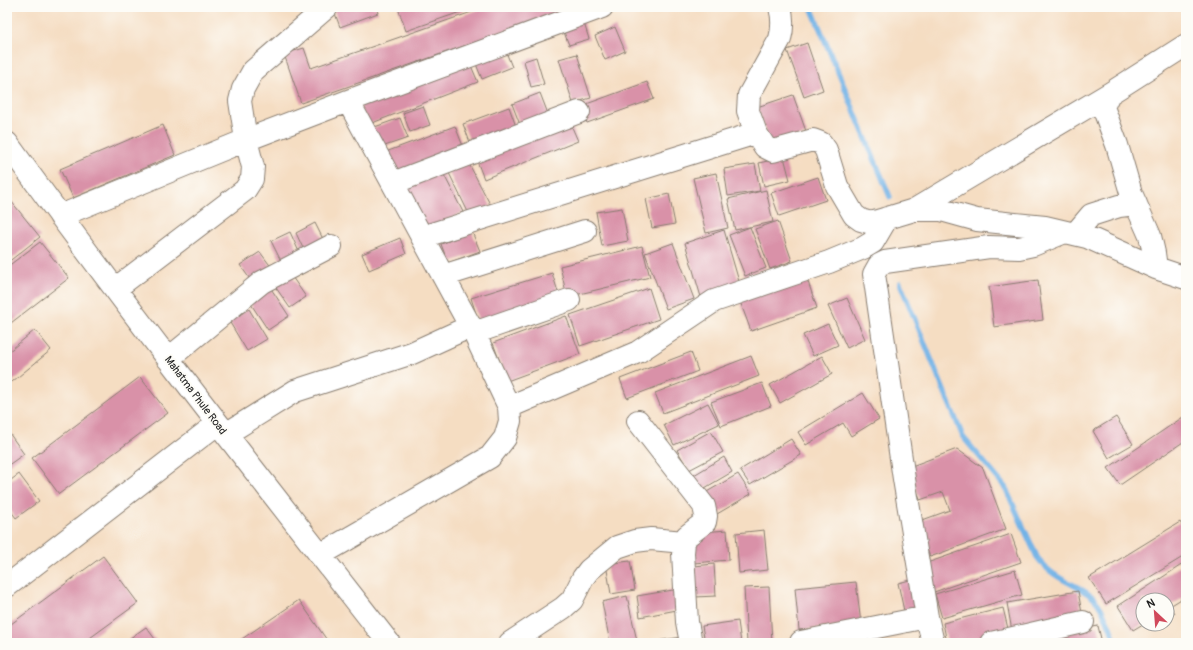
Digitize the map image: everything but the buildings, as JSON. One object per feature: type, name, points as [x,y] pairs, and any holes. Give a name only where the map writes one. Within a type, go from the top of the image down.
[{"type":"street","points":[[115,289],[245,190],[252,179],[253,167],[246,140],[240,101],[243,89],[253,71],[327,7]]},
{"type":"street","points":[[60,216],[246,140],[602,7]]},
{"type":"street","points":[[780,7],[783,29],[780,39],[749,95],[748,111],[756,133],[765,147],[773,151],[813,140],[821,143],[826,150],[837,186],[854,215],[861,220],[871,222],[914,210],[1109,94],[1186,45]]},
{"type":"street","points":[[1109,94],[1103,107],[1117,145],[1131,193],[1150,236],[1156,268]]},
{"type":"street","points":[[320,555],[490,457],[505,438],[510,421],[509,407],[472,329],[348,101]]},
{"type":"street","points":[[393,183],[579,112]]},
{"type":"street","points":[[422,237],[756,133]]},
{"type":"street","name":"Mahatma Phule Road","points":[[7,143],[168,359],[389,643]]},
{"type":"street","points":[[933,643],[927,617],[904,479],[874,274],[879,265],[885,262],[989,247],[1019,248],[1033,246],[1070,233],[1091,215],[1119,206],[1136,204]]},
{"type":"street","points":[[914,210],[941,210],[978,220],[1045,228],[1087,237],[1156,268],[1186,278]]},
{"type":"street","points":[[509,407],[638,352],[714,301],[829,262],[863,248],[873,242],[887,218]]},
{"type":"street","points":[[443,276],[585,231]]},
{"type":"street","points":[[168,359],[262,282],[331,246]]},
{"type":"street","points":[[7,586],[222,429],[296,391],[412,354],[472,329],[569,300]]},
{"type":"street","points":[[638,421],[704,506],[706,516],[705,522],[687,536],[684,542],[683,553],[687,622],[691,643]]},
{"type":"street","points":[[510,643],[563,608],[572,600],[583,578],[589,570],[617,547],[635,541],[651,539],[684,542]]},
{"type":"street","points":[[801,642],[927,617]]},
{"type":"street","points":[[991,643],[1083,622]]},
{"type":"waterway","points":[[811,7],[890,197]]},
{"type":"waterway","points":[[900,283],[963,437],[1005,487],[1037,557],[1051,572],[1086,592],[1094,599],[1105,615],[1116,643]]}]
